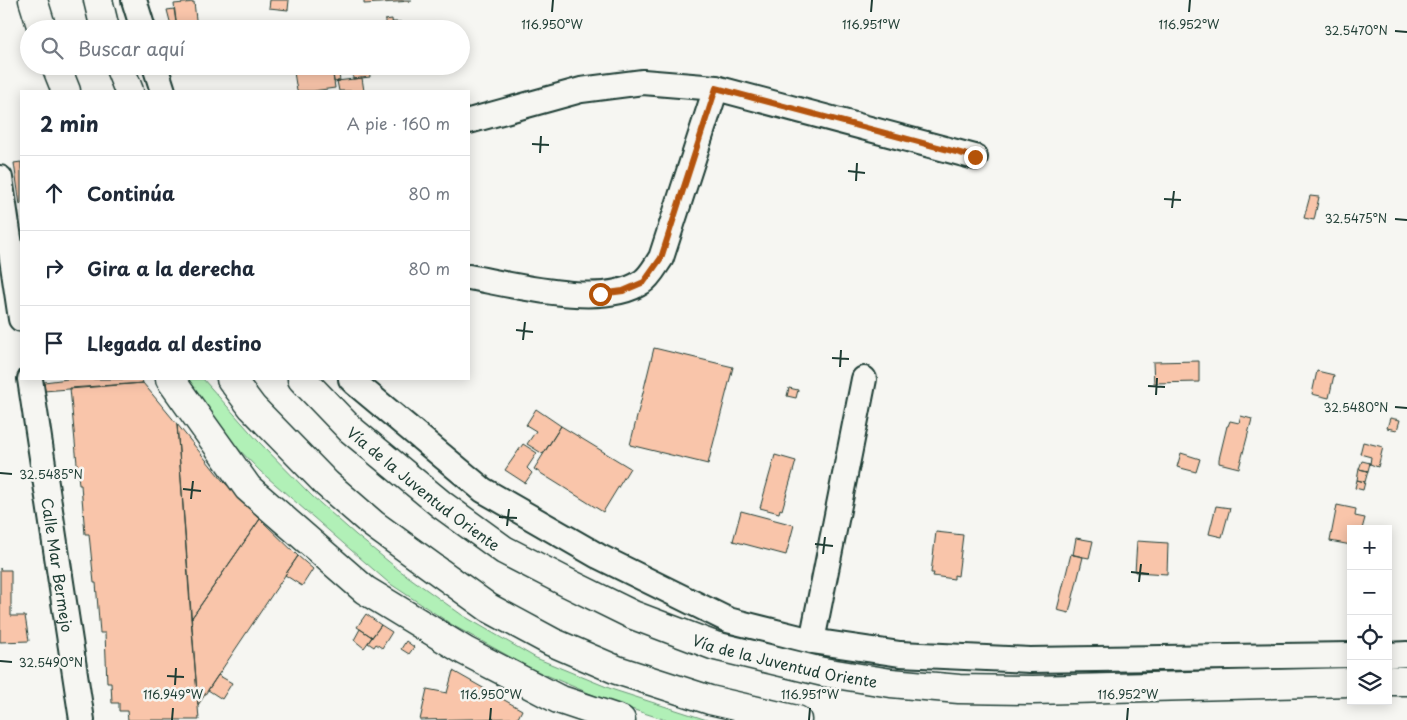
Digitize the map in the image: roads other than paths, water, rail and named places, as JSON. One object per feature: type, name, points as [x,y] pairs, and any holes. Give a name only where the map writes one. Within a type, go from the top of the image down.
[{"type":"highway","points":[[33,0],[39,20]]},
{"type":"highway","points":[[98,0],[103,20]]},
{"type":"highway","points":[[60,75],[66,90]]},
{"type":"highway","points":[[123,75],[129,90]]},
{"type":"highway","points":[[171,380],[248,488],[365,590],[558,709],[621,720]]},
{"type":"highway","points":[[232,380],[252,407],[327,484],[373,524],[489,608],[552,642],[618,670],[710,700],[797,720]]},
{"type":"highway","name":"Vía de la Juventud Oriente","points":[[303,380],[350,428],[442,505],[504,550],[633,615],[714,646],[891,684],[959,689],[1033,690],[1347,682]]},
{"type":"highway","points":[[1392,681],[1407,681]]},
{"type":"street","points":[[134,0],[140,20]]},
{"type":"street","points":[[158,75],[163,90]]},
{"type":"street","points":[[470,121],[581,90],[643,82],[716,88],[975,157]]},
{"type":"street","points":[[470,277],[562,294],[600,294],[623,291],[644,282],[661,258],[716,88]]},
{"type":"street","points":[[0,178],[3,217],[20,312]]},
{"type":"street","points":[[812,641],[864,379]]},
{"type":"street","name":"Calle Mar Bermejo","points":[[30,380],[82,720]]},
{"type":"street","points":[[353,380],[483,490],[590,551],[728,620],[812,641],[900,654],[1030,660],[1347,655]]},
{"type":"street","points":[[1392,655],[1407,654]]}]
